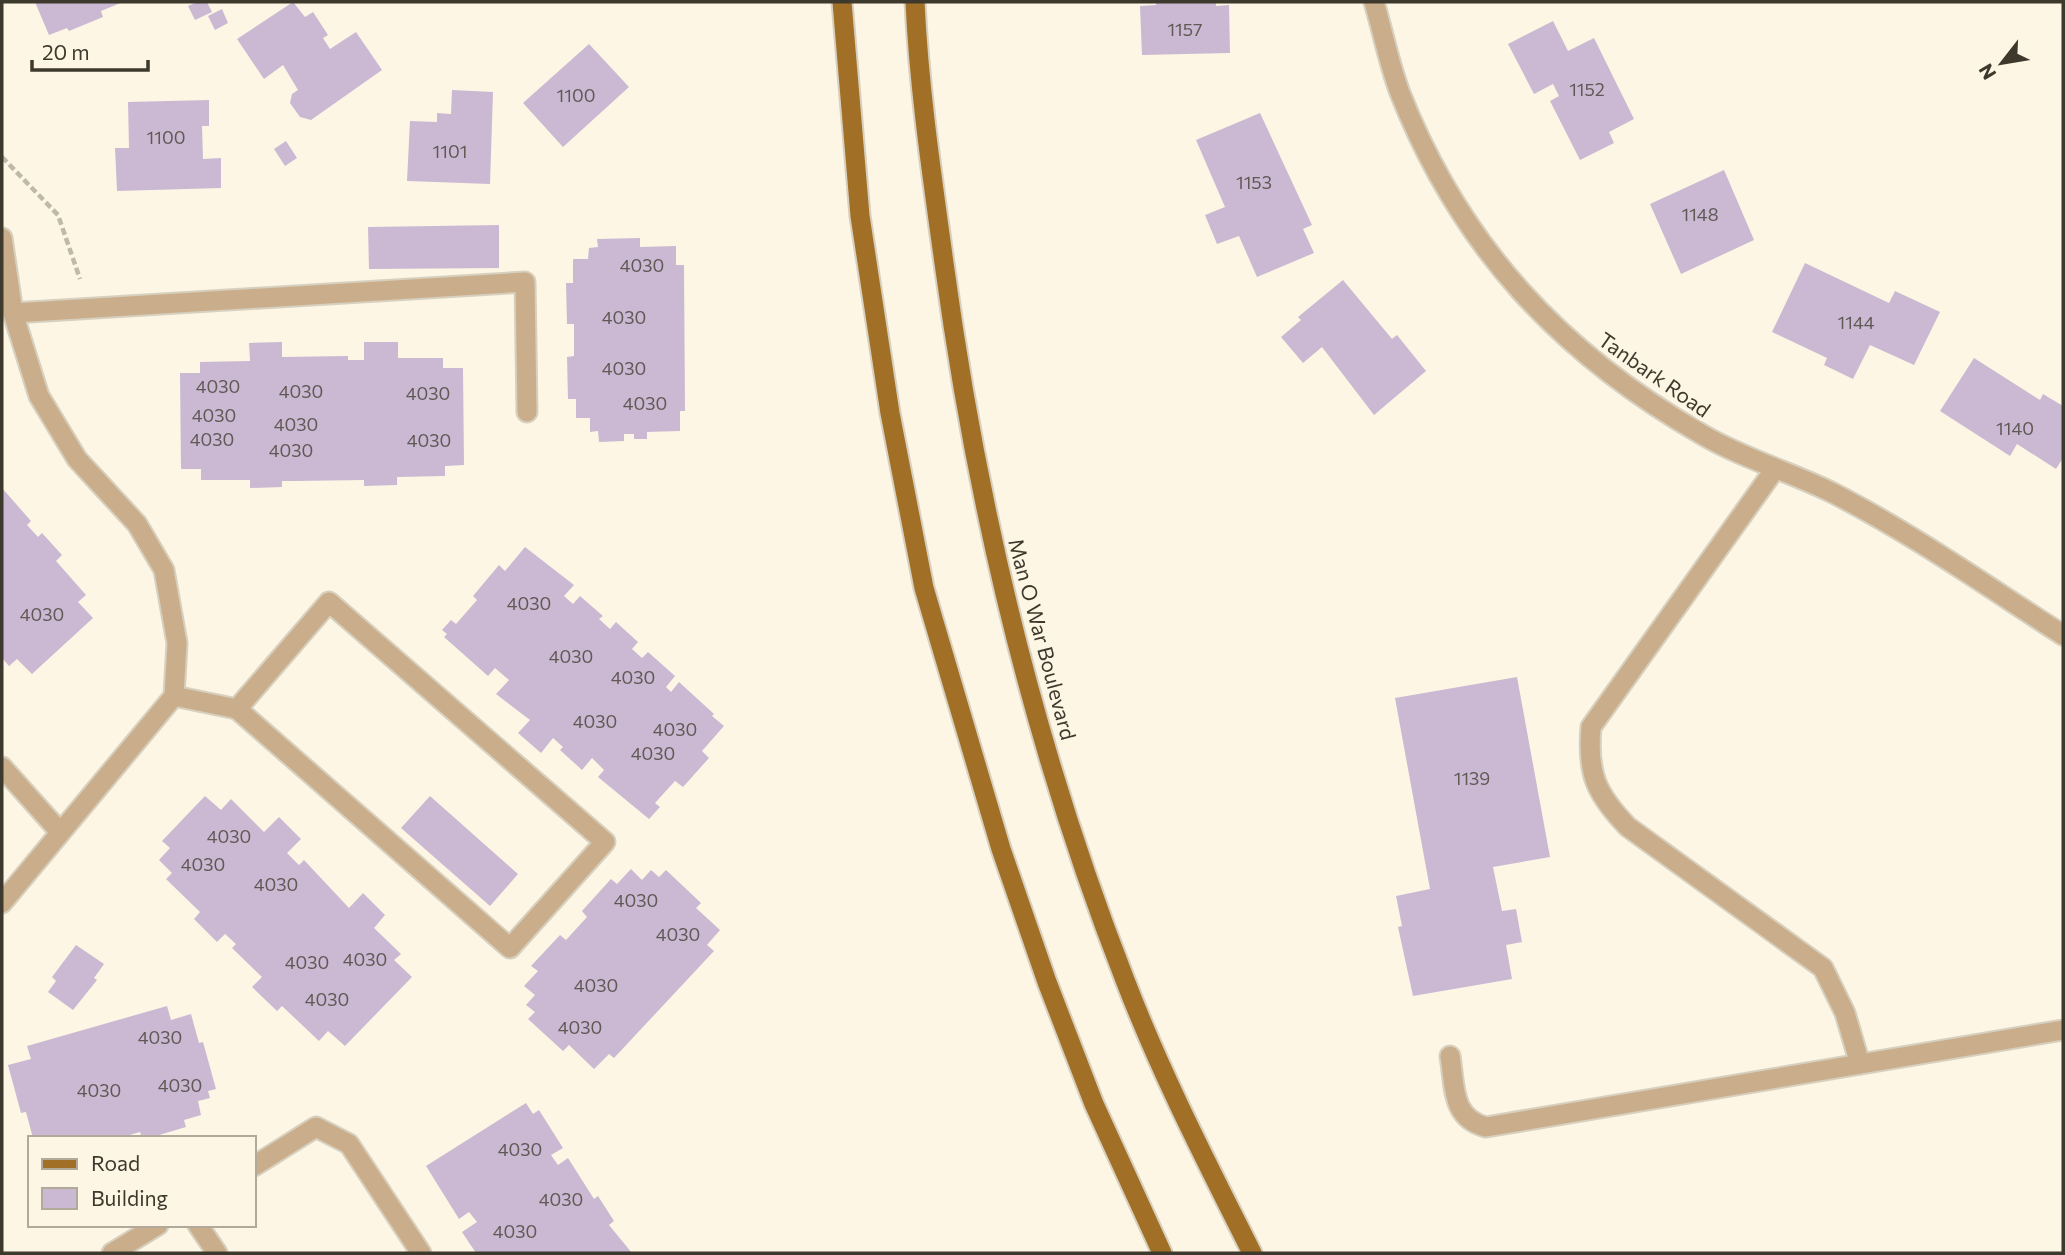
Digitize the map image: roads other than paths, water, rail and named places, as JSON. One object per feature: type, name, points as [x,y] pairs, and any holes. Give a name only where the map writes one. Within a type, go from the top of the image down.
[{"type":"main road","points":[[842,2],[860,216],[890,413],[924,587],[1001,849],[1047,982],[1094,1104],[1162,1253]]},
{"type":"main road","name":"Man O War Boulevard","points":[[915,2],[930,166],[961,390],[996,560],[1069,819],[1125,980],[1188,1125],[1252,1253]]},
{"type":"street","name":"Tanbark Road","points":[[1374,2],[1399,91],[1435,172],[1483,248],[1546,319],[1587,357],[1649,403],[1705,437],[1831,492],[1885,522],[2063,635]]},
{"type":"street","points":[[2,238],[13,313],[39,396],[77,459],[137,524],[164,570],[177,643],[174,696],[2,903]]},
{"type":"street","points":[[13,313],[525,282],[527,412]]},
{"type":"street","points":[[1775,469],[1591,727],[1589,753],[1593,778],[1603,801],[1628,827],[1823,968],[1845,1013],[1860,1064]]},
{"type":"street","points":[[174,696],[237,709],[509,948],[604,842],[329,602],[237,709]]},
{"type":"street","points":[[2,767],[60,832]]},
{"type":"street","points":[[1450,1056],[1458,1107],[1470,1123],[1486,1127],[2063,1030]]},
{"type":"street","points":[[256,1165],[316,1127],[349,1144],[421,1253]]},
{"type":"street","points":[[112,1253],[155,1227]]},
{"type":"street","points":[[199,1227],[217,1253]]}]
